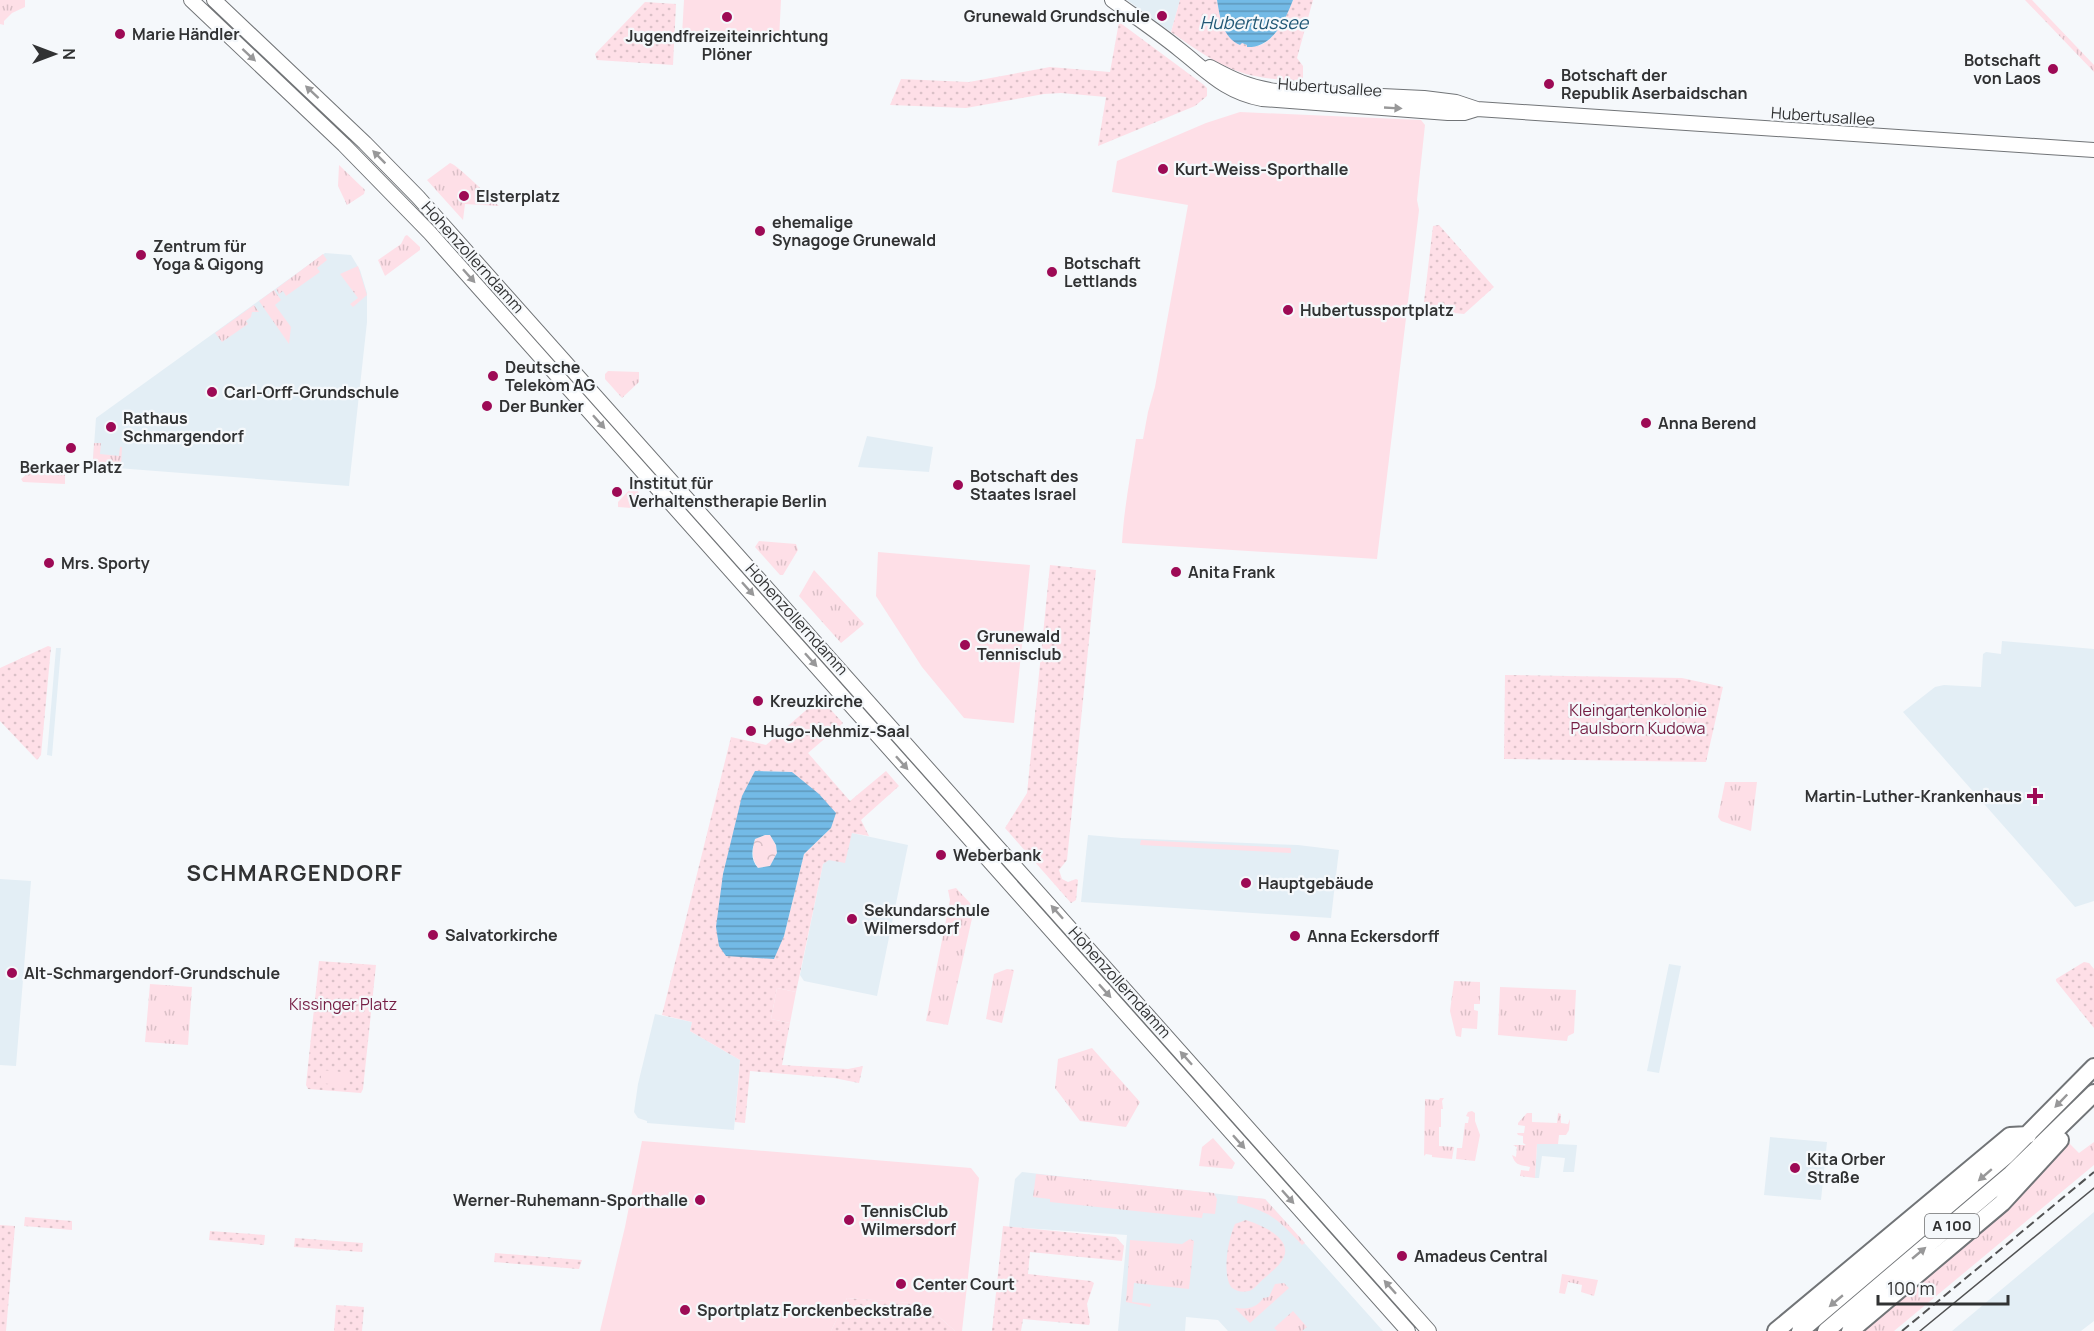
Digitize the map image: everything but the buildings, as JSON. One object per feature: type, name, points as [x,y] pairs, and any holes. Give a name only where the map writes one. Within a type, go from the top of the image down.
[{"type":"highway","name":"A 100","points":[[1800,1331],[2006,1156],[2094,1067]]},
{"type":"highway","name":"A 100","points":[[1826,1331],[2012,1174],[2094,1093]]},
{"type":"highway","points":[[1850,1331],[2002,1203],[2066,1133],[2072,1114]]},
{"type":"highway","points":[[1776,1331],[2010,1136],[2028,1135]]},
{"type":"main road","name":"Hohenzollerndamm","points":[[191,0],[344,145],[430,233],[1408,1331]]},
{"type":"main road","name":"Hohenzollerndamm","points":[[214,0],[360,138],[418,197],[1429,1331]]},
{"type":"main road","name":"Hubertusallee","points":[[1112,0],[1229,84],[1253,88],[1437,106],[1465,104],[1477,109],[2094,150]]},
{"type":"shaded area","name":"Grunewald Grundschule","points":[[1127,0],[1180,0],[1171,32]]},
{"type":"shaded area","points":[[325,253],[351,255],[360,270],[367,293],[367,322],[349,486],[104,467],[93,460],[96,418]]},
{"type":"shaded area","points":[[867,436],[933,447],[929,472],[858,467]]},
{"type":"shaded area","name":"Martin-Luther-Krankenhaus","points":[[2002,641],[2094,649],[2094,901],[2075,907],[1903,712],[1935,687],[1944,685],[1981,687],[1983,654],[1986,652],[2001,654]]},
{"type":"shaded area","points":[[56,648],[61,648],[52,756],[47,755]]},
{"type":"shaded area","name":"Sekundarschule Wilmersdorf","points":[[852,833],[908,845],[877,996],[804,981],[800,975],[823,864]]},
{"type":"shaded area","points":[[1088,835],[1298,845],[1339,850],[1331,918],[1081,902]]},
{"type":"shaded area","name":"Alt-Schmargendorf-Grundschule","points":[[0,879],[31,881],[16,1066],[0,1065]]},
{"type":"shaded area","points":[[1669,964],[1681,966],[1659,1073],[1647,1071]]},
{"type":"shaded area","points":[[655,1014],[692,1022],[690,1031],[740,1060],[734,1130],[647,1123],[638,1118],[634,1112],[638,1084]]},
{"type":"shaded area","name":"Kita Orber Straße","points":[[1770,1137],[1827,1142],[1821,1200],[1764,1195]]},
{"type":"shaded area","points":[[1537,1143],[1577,1145],[1574,1172],[1563,1172],[1565,1158],[1542,1156],[1539,1178],[1535,1178]]},
{"type":"shaded area","points":[[1022,1172],[1265,1199],[1383,1331],[1228,1331],[1218,1320],[1186,1317],[1185,1331],[1118,1331],[1127,1235],[1009,1227],[1015,1179]]},
{"type":"shaded area","points":[[2094,1212],[2094,1321],[2081,1331],[1952,1331]]},
{"type":"green space","points":[[0,0],[25,0],[25,7],[12,13],[4,21],[4,25],[0,24]]},
{"type":"green space","points":[[684,0],[781,0],[779,40],[682,35]]},
{"type":"green space","points":[[1180,0],[1217,0],[1221,21],[1225,27],[1245,44],[1255,46],[1271,38],[1293,0],[1313,0],[1297,58],[1303,66],[1303,81],[1246,74],[1197,50],[1171,32]]},
{"type":"green space","points":[[2025,0],[2032,0],[2094,65],[2094,72]]},
{"type":"green space","points":[[645,2],[676,4],[673,65],[597,60],[595,54]]},
{"type":"green space","points":[[1119,22],[1204,85],[1207,88],[1207,96],[1195,106],[1098,146],[1106,97],[1061,93],[1044,94],[966,108],[890,105],[901,79],[969,82],[1050,67],[1110,72]]},
{"type":"green space","name":"Hubertussportplatz","points":[[1240,112],[1421,120],[1425,125],[1417,200],[1419,210],[1377,559],[1122,543],[1136,439],[1143,439],[1155,387],[1188,205],[1112,192],[1117,161],[1206,123]]},
{"type":"green space","name":"Elsterplatz","points":[[450,163],[467,175],[499,206],[465,204],[463,220],[427,180]]},
{"type":"green space","points":[[339,165],[365,190],[364,194],[347,205],[338,186]]},
{"type":"green space","points":[[1439,225],[1494,287],[1464,314],[1423,310],[1433,226]]},
{"type":"green space","points":[[407,235],[420,247],[420,250],[385,276],[378,260],[401,244]]},
{"type":"green space","points":[[323,254],[327,260],[317,268],[320,272],[286,296],[283,291],[279,294],[276,289]]},
{"type":"green space","points":[[358,266],[367,295],[353,307],[350,304],[358,298],[340,274]]},
{"type":"green space","points":[[274,290],[281,300],[275,305],[291,327],[289,344],[259,301]]},
{"type":"green space","points":[[254,305],[259,312],[252,312],[251,317],[246,321],[248,324],[222,342],[215,333]]},
{"type":"green space","points":[[608,371],[639,372],[639,382],[622,398],[605,379]]},
{"type":"green space","points":[[592,398],[764,591],[761,597],[587,403]]},
{"type":"green space","points":[[94,443],[101,443],[100,454],[119,456],[120,447],[122,447],[121,468],[96,463],[93,460]]},
{"type":"green space","points":[[42,462],[53,464],[65,475],[65,484],[23,482],[21,479]]},
{"type":"green space","points":[[633,486],[648,503],[645,509],[618,507],[618,502]]},
{"type":"green space","points":[[759,541],[796,544],[798,550],[783,575],[780,575],[755,547]]},
{"type":"green space","name":"Grunewald Tennisclub","points":[[878,552],[1030,565],[1014,723],[964,718],[922,667],[876,596]]},
{"type":"green space","points":[[1050,565],[1096,570],[1067,860],[1059,870],[1062,879],[1068,882],[1078,880],[1076,900],[1071,903],[1005,828],[1027,793]]},
{"type":"green space","points":[[814,570],[864,624],[841,643],[799,596]]},
{"type":"green space","points":[[789,619],[946,795],[940,800],[786,626]]},
{"type":"green space","points":[[48,646],[51,647],[41,755],[37,760],[0,721],[0,668]]},
{"type":"green space","name":"Kleingartenkolonie Paulsborn Kudowa","points":[[1505,675],[1682,678],[1723,687],[1706,762],[1504,759]]},
{"type":"green space","points":[[820,698],[843,723],[808,753],[850,801],[886,771],[899,786],[861,820],[869,836],[852,833],[845,863],[829,860],[823,864],[796,992],[777,988],[771,1019],[790,1023],[782,1065],[848,1069],[863,1066],[859,1083],[834,1078],[750,1071],[745,1123],[735,1122],[740,1060],[690,1031],[692,1022],[662,1015],[731,737],[766,745]],"holes":[[[755,771],[792,772],[831,828],[804,854],[784,936],[719,946]]]},
{"type":"green space","points":[[1725,782],[1757,782],[1751,831],[1721,821],[1718,817]]},
{"type":"green space","points":[[770,835],[776,845],[777,853],[770,866],[758,868],[753,857],[754,843],[755,839]]},
{"type":"green space","points":[[1141,840],[1291,848],[1291,853],[1140,845]]},
{"type":"green space","points":[[956,888],[970,903],[973,914],[948,1025],[926,1021],[950,900],[948,890]]},
{"type":"green space","points":[[1081,949],[1259,1146],[1254,1151],[1077,952]]},
{"type":"green space","name":"Kissinger Platz","points":[[319,961],[376,965],[361,1093],[308,1089],[306,1085]]},
{"type":"green space","points":[[2084,962],[2089,963],[2094,969],[2094,1028],[2056,981]]},
{"type":"green space","points":[[1007,969],[1014,970],[1002,1023],[986,1019],[994,974]]},
{"type":"green space","points":[[1454,981],[1480,982],[1480,1004],[1474,1004],[1474,1010],[1478,1011],[1477,1029],[1462,1028],[1461,1037],[1456,1036],[1450,1011]]},
{"type":"green space","points":[[150,984],[192,987],[188,1045],[145,1042]]},
{"type":"green space","points":[[1500,987],[1576,990],[1574,1033],[1568,1036],[1567,1041],[1498,1035]]},
{"type":"green space","points":[[777,988],[796,992],[790,1023],[771,1019]]},
{"type":"green space","points":[[1092,1048],[1140,1102],[1126,1127],[1080,1121],[1055,1088],[1058,1059]]},
{"type":"green space","points":[[322,1070],[350,1073],[349,1086],[320,1083]]},
{"type":"green space","points":[[1444,1098],[1443,1109],[1441,1109],[1441,1127],[1439,1127],[1439,1146],[1454,1147],[1452,1159],[1432,1157],[1426,1154],[1424,1156],[1425,1099],[1439,1100]]},
{"type":"green space","points":[[1472,1111],[1475,1113],[1480,1135],[1475,1161],[1456,1159],[1457,1148],[1462,1148],[1465,1123],[1468,1123],[1469,1117],[1466,1116]]},
{"type":"green space","points":[[1527,1113],[1532,1113],[1532,1122],[1557,1123],[1558,1113],[1561,1114],[1561,1123],[1568,1124],[1570,1119],[1569,1130],[1566,1135],[1559,1135],[1558,1144],[1537,1144],[1535,1178],[1520,1176],[1521,1170],[1529,1171],[1530,1167],[1517,1163],[1512,1155],[1516,1157],[1517,1147],[1513,1145],[1526,1145],[1523,1143],[1523,1136],[1517,1133],[1524,1133],[1525,1126],[1518,1125],[1518,1123]]},
{"type":"green space","points":[[1213,1138],[1235,1163],[1232,1169],[1199,1166],[1202,1147]]},
{"type":"green space","name":"TennisClub Wilmersdorf","points":[[642,1141],[971,1168],[979,1178],[962,1331],[955,1331],[937,1315],[924,1309],[925,1304],[847,1298],[831,1331],[600,1331],[625,1227]]},
{"type":"green space","points":[[2067,1141],[2079,1153],[2094,1142],[2094,1165],[1894,1331],[1860,1331]]},
{"type":"green space","points":[[1036,1174],[1214,1193],[1217,1199],[1215,1214],[1203,1213],[1202,1218],[1050,1202],[1050,1199],[1033,1197]]},
{"type":"green space","points":[[1238,1196],[1265,1199],[1305,1243],[1302,1245],[1274,1218],[1237,1203]]},
{"type":"green space","points":[[25,1217],[72,1221],[72,1230],[24,1226]]},
{"type":"green space","points":[[1246,1220],[1274,1234],[1284,1245],[1285,1252],[1276,1268],[1254,1288],[1244,1292],[1231,1287],[1226,1265],[1228,1247],[1235,1224]]},
{"type":"green space","points":[[0,1225],[15,1226],[6,1331],[0,1331]]},
{"type":"green space","points":[[1003,1226],[1116,1237],[1124,1246],[1122,1261],[1030,1252],[1028,1274],[1094,1283],[1087,1304],[1089,1325],[1023,1319],[1021,1331],[992,1331]]},
{"type":"green space","points":[[210,1231],[265,1235],[264,1245],[209,1240]]},
{"type":"green space","points":[[295,1238],[363,1243],[362,1252],[294,1247]]},
{"type":"green space","points":[[1190,1239],[1194,1241],[1189,1289],[1134,1283],[1132,1302],[1151,1304],[1150,1307],[1126,1302],[1130,1240],[1182,1244]]},
{"type":"green space","points":[[495,1253],[582,1260],[579,1269],[494,1262]]},
{"type":"green space","points":[[1562,1274],[1598,1280],[1594,1296],[1581,1292],[1582,1285],[1568,1282],[1565,1294],[1559,1293]]},
{"type":"green space","points":[[1284,1283],[1289,1288],[1250,1323],[1235,1308],[1254,1306],[1263,1298],[1269,1297],[1275,1284]]},
{"type":"green space","points":[[847,1298],[925,1304],[925,1309],[937,1315],[955,1331],[831,1331]]},
{"type":"green space","points":[[336,1305],[364,1307],[362,1331],[334,1331]]},
{"type":"green space","points":[[1293,1311],[1307,1327],[1302,1331],[1277,1331],[1274,1328]]},
{"type":"water","name":"Hubertussee","points":[[1217,0],[1293,0],[1276,32],[1264,43],[1247,47],[1242,43],[1240,45],[1234,42],[1226,32]]},
{"type":"water","points":[[755,771],[792,772],[819,794],[836,813],[831,828],[804,854],[784,936],[774,959],[726,956],[719,946],[716,927],[723,874],[742,796]],"holes":[[[770,835],[776,845],[777,853],[770,866],[758,868],[752,854],[755,839]]]},
{"type":"tram line","points":[[1920,1331],[2094,1188]]},
{"type":"railway","points":[[1902,1331],[2094,1172]]},
{"type":"place","name":"Grunewald Grundschule","points":[[1162,16]]},
{"type":"place","name":"Jugendfreizeiteinrichtung Plöner","points":[[727,17]]},
{"type":"place","name":"Marie Händler","points":[[120,34]]},
{"type":"place","name":"Botschaft von Laos","points":[[2053,69]]},
{"type":"place","name":"Botschaft der Republik Aserbaidschan","points":[[1549,84]]},
{"type":"place","name":"Kurt-Weiss-Sporthalle","points":[[1163,169]]},
{"type":"place","name":"Elsterplatz","points":[[464,196]]},
{"type":"place","name":"ehemalige Synagoge Grunewald","points":[[760,231]]},
{"type":"place","name":"Zentrum für Yoga & Qigong","points":[[141,255]]},
{"type":"place","name":"Botschaft Lettlands","points":[[1052,272]]},
{"type":"place","name":"Hubertussportplatz","points":[[1288,310]]},
{"type":"place","name":"Deutsche Telekom AG","points":[[493,376]]},
{"type":"place","name":"Carl-Orff-Grundschule","points":[[212,392]]},
{"type":"place","name":"Der Bunker","points":[[487,406]]},
{"type":"place","name":"Anna Berend","points":[[1646,423]]},
{"type":"place","name":"Rathaus Schmargendorf","points":[[111,427]]},
{"type":"place","name":"Berkaer Platz","points":[[71,448]]},
{"type":"place","name":"Botschaft des Staates Israel","points":[[958,485]]},
{"type":"place","name":"Institut für Verhaltenstherapie Berlin","points":[[617,492]]},
{"type":"place","name":"Mrs. Sporty","points":[[49,563]]},
{"type":"place","name":"Anita Frank","points":[[1176,572]]},
{"type":"place","name":"Grunewald Tennisclub","points":[[965,645]]},
{"type":"place","name":"Kreuzkirche","points":[[758,701]]},
{"type":"place","name":"Hugo-Nehmiz-Saal","points":[[751,731]]},
{"type":"place","name":"Martin-Luther-Krankenhaus","points":[[2035,796]]},
{"type":"place","name":"Weberbank","points":[[941,855]]},
{"type":"place","name":"Hauptgebäude","points":[[1246,883]]},
{"type":"place","name":"Sekundarschule Wilmersdorf","points":[[852,919]]},
{"type":"place","name":"Salvatorkirche","points":[[433,935]]},
{"type":"place","name":"Anna Eckersdorff","points":[[1295,936]]},
{"type":"place","name":"Alt-Schmargendorf-Grundschule","points":[[12,973]]},
{"type":"place","name":"Kita Orber Straße","points":[[1795,1168]]},
{"type":"place","name":"Werner-Ruhemann-Sporthalle","points":[[700,1200]]},
{"type":"place","name":"TennisClub Wilmersdorf","points":[[849,1220]]},
{"type":"place","name":"Amadeus Central","points":[[1402,1256]]},
{"type":"place","name":"Center Court","points":[[901,1284]]},
{"type":"place","name":"Sportplatz Forckenbeckstraße","points":[[685,1310]]},
{"type":"district","name":"SCHMARGENDORF","points":[[295,873]]}]
